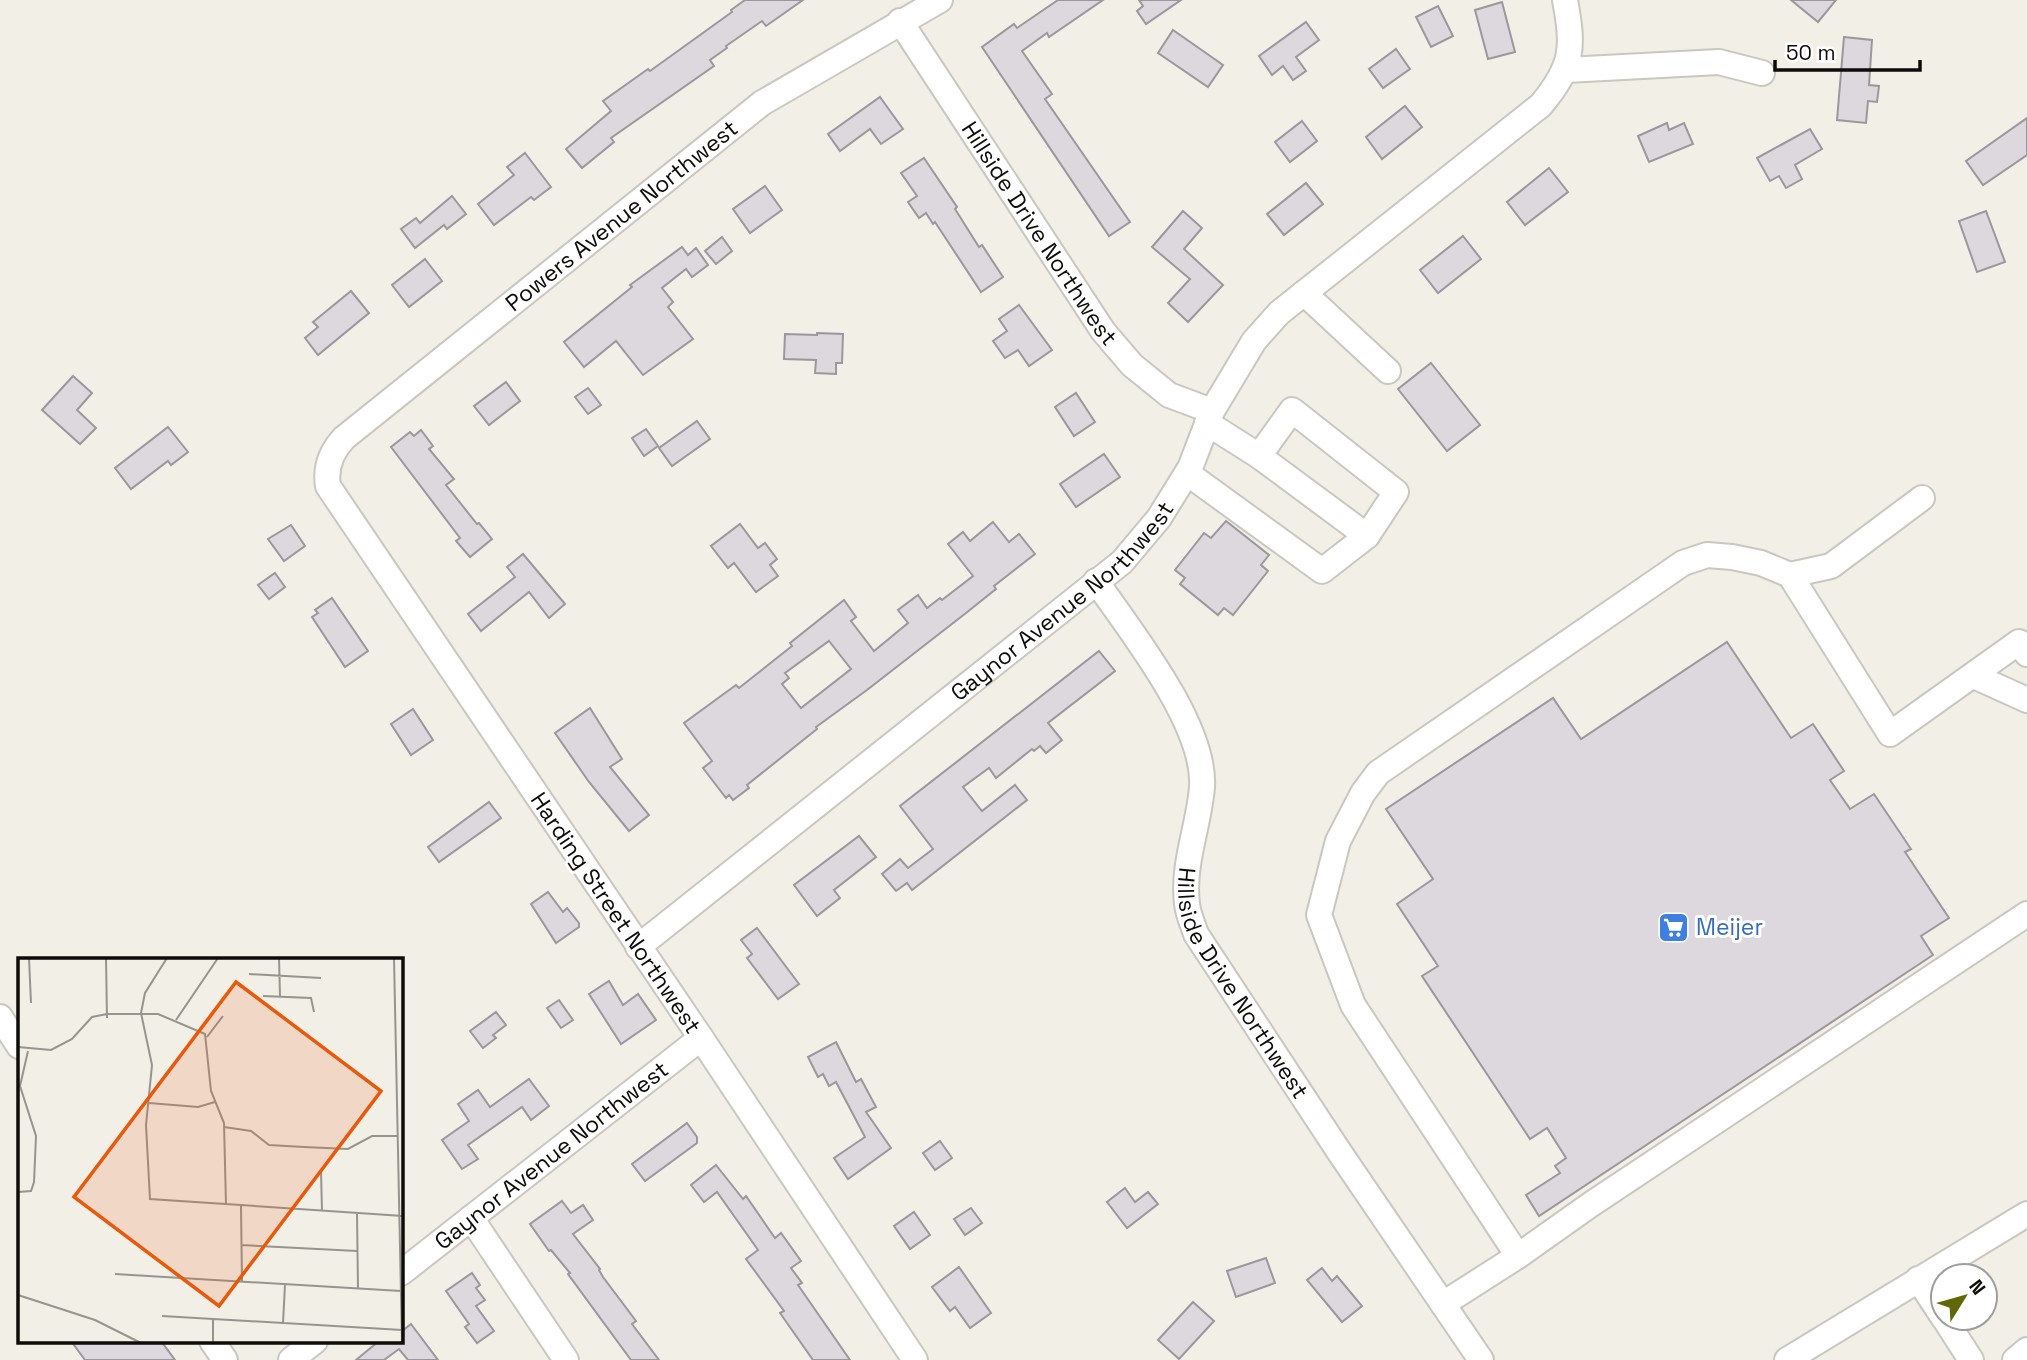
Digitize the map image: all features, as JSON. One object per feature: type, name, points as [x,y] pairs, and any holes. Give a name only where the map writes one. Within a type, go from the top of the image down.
[{"type":"street","name":"Powers Avenue Northwest","points":[[328,463],[344,438],[762,103],[940,0]]},
{"type":"street","points":[[1564,0],[1571,43],[1566,71],[1719,62],[1762,73]]},
{"type":"street","name":"Hillside Drive Northwest","points":[[900,21],[1102,331],[1132,365],[1169,396],[1209,417],[1367,536]]},
{"type":"street","name":"Gaynor Avenue Northwest","points":[[638,947],[1122,562],[1159,517],[1187,473],[1209,417],[1254,341],[1279,313],[1542,106],[1566,71]]},
{"type":"street","points":[[1304,293],[1388,371]]},
{"type":"street","points":[[1187,473],[1322,571],[1367,536],[1396,492],[1292,410],[1259,456]]},
{"type":"street","name":"Harding Street Northwest","points":[[328,463],[328,486],[915,1360]]},
{"type":"street","points":[[1518,1256],[1353,1005],[1319,915],[1338,841],[1363,793],[1378,773],[1683,562],[1707,555],[1732,557],[1761,563],[1790,575],[1831,566],[1922,498]]},
{"type":"street","points":[[1790,575],[1891,734],[2019,642],[2027,654]]},
{"type":"street","name":"Hillside Drive Northwest","points":[[1096,581],[1177,702],[1201,761],[1202,788],[1187,872],[1187,905],[1196,934],[1481,1360]]},
{"type":"street","points":[[1974,676],[2027,700]]},
{"type":"street","points":[[1444,1304],[2027,914]]},
{"type":"street","points":[[0,1017],[18,1044]]},
{"type":"street","name":"Gaynor Avenue Northwest","points":[[402,1272],[701,1038]]},
{"type":"street","points":[[1787,1360],[2027,1214]]},
{"type":"street","points":[[471,1218],[566,1360]]},
{"type":"street","points":[[1918,1279],[1929,1296]]},
{"type":"street","points":[[1952,1332],[1971,1360]]},
{"type":"street","points":[[213,1342],[225,1360]]},
{"type":"street","points":[[291,1360],[314,1342]]},
{"type":"street","points":[[2015,1360],[2027,1350]]},
{"type":"building","points":[[745,0],[803,0],[766,26],[762,21],[726,46],[727,48],[710,60],[714,66],[611,138],[614,142],[582,168],[566,149],[611,111],[603,101],[648,69],[650,71]]},
{"type":"building","points":[[1058,0],[1103,0],[1049,37],[1047,33],[1022,51],[1052,94],[1045,99],[1130,222],[1109,236],[982,47],[1014,24],[1017,28]]},
{"type":"building","points":[[1139,0],[1181,0],[1146,24],[1137,11],[1143,6]]},
{"type":"building","points":[[1791,0],[1836,0],[1818,22]]},
{"type":"building","points":[[1502,2],[1515,52],[1488,59],[1475,10]]},
{"type":"building","points":[[1438,6],[1453,36],[1431,47],[1416,17]]},
{"type":"building","points":[[1306,22],[1319,40],[1296,57],[1306,71],[1293,80],[1283,66],[1272,75],[1259,56]]},
{"type":"building","points":[[1173,30],[1223,65],[1208,87],[1158,53]]},
{"type":"building","points":[[1844,37],[1872,40],[1869,85],[1879,86],[1877,102],[1868,101],[1866,123],[1837,120]]},
{"type":"building","points":[[1396,49],[1410,69],[1383,88],[1369,69]]},
{"type":"building","points":[[880,97],[903,129],[881,144],[870,129],[840,151],[828,134]]},
{"type":"building","points":[[1405,106],[1422,127],[1382,159],[1366,137]]},
{"type":"building","points":[[2027,118],[2027,155],[1983,185],[1966,161]]},
{"type":"building","points":[[1302,121],[1317,141],[1290,162],[1275,142]]},
{"type":"building","points":[[1667,123],[1669,130],[1684,123],[1693,144],[1649,162],[1638,136]]},
{"type":"building","points":[[1810,129],[1822,149],[1795,165],[1802,179],[1786,188],[1779,176],[1770,181],[1757,158]]},
{"type":"building","points":[[525,153],[551,187],[534,200],[531,197],[494,225],[478,204],[514,175],[507,167]]},
{"type":"building","points":[[924,158],[957,207],[955,209],[979,247],[982,245],[1003,277],[981,292],[935,222],[933,224],[926,213],[919,218],[908,202],[917,196],[901,173]]},
{"type":"building","points":[[1549,168],[1568,192],[1525,225],[1507,202]]},
{"type":"building","points":[[1306,183],[1323,204],[1284,235],[1267,214]]},
{"type":"building","points":[[765,186],[782,210],[750,233],[733,209]]},
{"type":"building","points":[[452,196],[466,214],[447,229],[444,225],[415,248],[401,229],[416,218],[420,223]]},
{"type":"building","points":[[1183,211],[1202,228],[1184,249],[1223,285],[1188,322],[1168,303],[1190,279],[1152,247]]},
{"type":"building","points":[[1986,211],[2005,262],[1977,272],[1959,221]]},
{"type":"building","points":[[1463,236],[1481,259],[1438,293],[1420,270]]},
{"type":"building","points":[[722,237],[732,251],[716,264],[705,251]]},
{"type":"building","points":[[682,247],[688,255],[696,248],[708,265],[692,277],[686,269],[662,288],[673,302],[668,307],[693,339],[643,375],[616,341],[584,367],[564,342],[632,287],[630,285]]},
{"type":"building","points":[[425,259],[442,281],[409,307],[392,285]]},
{"type":"building","points":[[351,291],[369,313],[318,355],[305,338],[318,327],[313,322]]},
{"type":"building","points":[[1019,305],[1052,350],[1029,366],[1018,350],[1005,358],[993,341],[1007,331],[999,319]]},
{"type":"building","points":[[785,334],[843,334],[842,363],[836,363],[836,374],[815,373],[816,360],[784,359]]},
{"type":"building","points":[[1431,363],[1480,425],[1447,451],[1398,389]]},
{"type":"building","points":[[73,376],[92,393],[77,410],[96,428],[80,444],[42,410]]},
{"type":"building","points":[[506,382],[520,401],[489,425],[474,406]]},
{"type":"building","points":[[588,388],[601,405],[588,414],[575,397]]},
{"type":"building","points":[[1076,393],[1095,422],[1074,436],[1055,407]]},
{"type":"building","points":[[697,421],[710,439],[672,466],[659,448]]},
{"type":"building","points":[[168,427],[188,452],[171,465],[168,461],[131,489],[115,468]]},
{"type":"building","points":[[646,429],[658,446],[644,456],[632,438]]},
{"type":"building","points":[[421,430],[433,446],[429,449],[454,479],[446,485],[492,539],[470,557],[456,541],[460,538],[391,447],[410,432],[414,436]]},
{"type":"building","points":[[1104,454],[1120,477],[1076,507],[1060,484]]},
{"type":"building","points":[[1226,521],[1269,555],[1261,565],[1268,571],[1233,615],[1224,608],[1218,615],[1180,584],[1185,578],[1175,570],[1204,533],[1211,538]]},
{"type":"building","points":[[993,522],[1009,542],[1019,534],[1035,554],[994,586],[996,589],[966,613],[816,727],[817,729],[747,785],[749,788],[733,800],[729,795],[726,798],[703,768],[712,761],[684,723],[736,685],[739,688],[844,600],[856,617],[851,621],[874,651],[908,623],[898,610],[918,595],[927,608],[973,576],[948,544],[963,532],[970,541]],"holes":[[[829,641],[851,669],[801,708],[782,684],[789,678],[785,673]]]},
{"type":"building","points":[[740,524],[758,548],[765,543],[777,559],[770,565],[778,576],[756,592],[734,563],[728,568],[711,546]]},
{"type":"building","points":[[291,525],[305,546],[284,561],[268,539]]},
{"type":"building","points":[[523,554],[565,604],[549,618],[529,592],[481,631],[468,614],[515,577],[507,567]]},
{"type":"building","points":[[275,573],[285,587],[269,599],[258,585]]},
{"type":"building","points":[[332,598],[368,651],[345,667],[312,617],[318,613],[315,610]]},
{"type":"building","name":"Meijer","points":[[1727,642],[1791,738],[1813,724],[1844,771],[1830,780],[1850,809],[1874,794],[1911,849],[1905,852],[1949,918],[1921,936],[1933,955],[1539,1216],[1526,1195],[1560,1173],[1555,1166],[1566,1158],[1547,1128],[1530,1139],[1422,976],[1438,966],[1397,904],[1433,879],[1386,809],[1553,698],[1581,739]]},
{"type":"building","points":[[1099,651],[1115,671],[1048,723],[1062,740],[1046,753],[1040,746],[1034,751],[1032,749],[996,778],[989,768],[963,787],[982,811],[1015,785],[1027,800],[912,890],[907,883],[896,891],[882,874],[900,859],[908,868],[933,849],[900,806]]},
{"type":"building","points":[[590,708],[622,759],[610,767],[649,815],[629,831],[589,782],[555,733]]},
{"type":"building","points":[[413,709],[433,740],[411,755],[391,724]]},
{"type":"building","points":[[489,802],[501,818],[439,862],[428,847]]},
{"type":"building","points":[[859,836],[876,857],[834,890],[840,898],[817,916],[794,885]]},
{"type":"building","points":[[548,892],[563,912],[567,908],[579,923],[579,927],[556,943],[531,904]]},
{"type":"building","points":[[757,928],[799,984],[778,999],[747,958],[752,954],[741,940]]},
{"type":"building","points":[[609,981],[623,1005],[638,994],[656,1020],[621,1044],[589,994]]},
{"type":"building","points":[[559,1000],[573,1020],[561,1028],[547,1008]]},
{"type":"building","points":[[496,1012],[506,1025],[493,1035],[496,1038],[483,1048],[470,1031]]},
{"type":"building","points":[[836,1042],[856,1082],[861,1079],[876,1107],[866,1112],[891,1148],[848,1179],[834,1158],[865,1137],[836,1082],[829,1086],[823,1074],[818,1077],[808,1057]]},
{"type":"building","points":[[529,1079],[549,1106],[531,1120],[522,1107],[468,1145],[478,1159],[462,1169],[442,1140],[469,1121],[458,1104],[478,1090],[490,1107]]},
{"type":"building","points":[[687,1123],[697,1137],[697,1143],[645,1181],[632,1164]]},
{"type":"building","points":[[940,1141],[952,1158],[935,1170],[923,1153]]},
{"type":"building","points":[[716,1165],[743,1199],[746,1196],[775,1238],[781,1233],[801,1261],[791,1268],[802,1283],[798,1285],[850,1360],[813,1360],[780,1313],[784,1311],[746,1259],[758,1250],[717,1192],[704,1202],[691,1185]]},
{"type":"building","points":[[1125,1188],[1135,1202],[1148,1192],[1158,1204],[1127,1228],[1107,1202]]},
{"type":"building","points":[[562,1201],[571,1213],[583,1205],[593,1220],[573,1234],[636,1321],[632,1324],[659,1360],[631,1360],[568,1274],[570,1273],[551,1250],[549,1251],[530,1224]]},
{"type":"building","points":[[971,1208],[982,1223],[965,1235],[954,1219]]},
{"type":"building","points":[[914,1212],[930,1235],[910,1249],[894,1226]]},
{"type":"building","points":[[1266,1258],[1275,1283],[1236,1297],[1227,1271]]},
{"type":"building","points":[[959,1267],[991,1313],[970,1328],[955,1307],[950,1311],[932,1287]]},
{"type":"building","points":[[1322,1268],[1332,1281],[1337,1276],[1362,1306],[1342,1322],[1307,1280]]},
{"type":"building","points":[[472,1273],[480,1285],[476,1288],[485,1300],[476,1306],[494,1331],[477,1343],[465,1327],[469,1324],[446,1291]]},
{"type":"building","points":[[1193,1302],[1214,1321],[1179,1359],[1158,1340]]},
{"type":"building","points":[[411,1324],[438,1360],[408,1360],[399,1349],[384,1360],[356,1360],[378,1342],[402,1342],[402,1331]]},
{"type":"building","points":[[72,1342],[162,1342],[175,1360],[85,1360]]},
{"type":"place","name":"Meijer","points":[[1673,927]]}]
